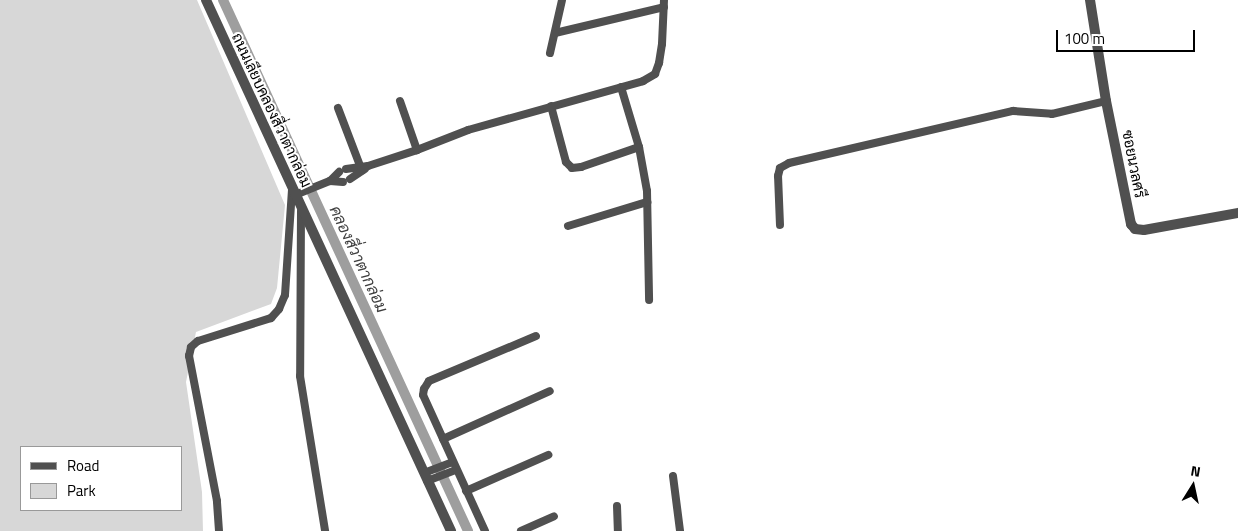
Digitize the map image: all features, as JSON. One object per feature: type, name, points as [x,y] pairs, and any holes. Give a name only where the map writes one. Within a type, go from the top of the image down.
[{"type":"street","name":"ถนนเลียบคลองสี่วาตากล่อม","points":[[206,0],[301,209],[429,475],[450,531]]},
{"type":"street","points":[[550,53],[562,0]]},
{"type":"street","name":"ซอยนวลศรี","points":[[1090,0],[1106,102],[1131,224],[1135,229],[1144,230],[1238,213]]},
{"type":"street","points":[[330,181],[342,171],[363,168],[468,130],[643,81],[655,74],[662,44],[664,3],[554,33]]},
{"type":"street","points":[[621,87],[639,147],[647,202],[649,300]]},
{"type":"street","points":[[400,101],[417,150]]},
{"type":"street","points":[[780,225],[778,176],[780,168],[789,163],[1014,112],[1052,114],[1106,102]]},
{"type":"street","points":[[551,106],[566,162],[572,168],[639,147]]},
{"type":"street","points":[[338,108],[363,168]]},
{"type":"street","points":[[219,531],[217,501],[189,356],[191,347],[198,341],[271,318],[279,310],[285,295],[294,192],[330,181],[346,181],[363,168]]},
{"type":"street","points":[[568,226],[647,202]]},
{"type":"street","points":[[301,209],[300,376],[325,531]]},
{"type":"street","points":[[485,531],[423,395],[429,381],[536,336]]},
{"type":"street","points":[[443,439],[550,391]]},
{"type":"street","points":[[466,491],[548,455]]},
{"type":"street","points":[[446,469],[453,462]]},
{"type":"street","points":[[429,475],[446,469],[456,470]]},
{"type":"street","points":[[673,476],[680,531]]},
{"type":"street","points":[[618,506],[618,531]]},
{"type":"street","points":[[521,531],[554,516]]},
{"type":"green space","points":[[0,0],[197,0],[285,205],[277,288],[271,304],[196,332],[186,382],[202,492],[203,531],[0,531]]},
{"type":"waterway","name":"คลองสี่วาตากล่อม","points":[[223,0],[468,531]]}]
